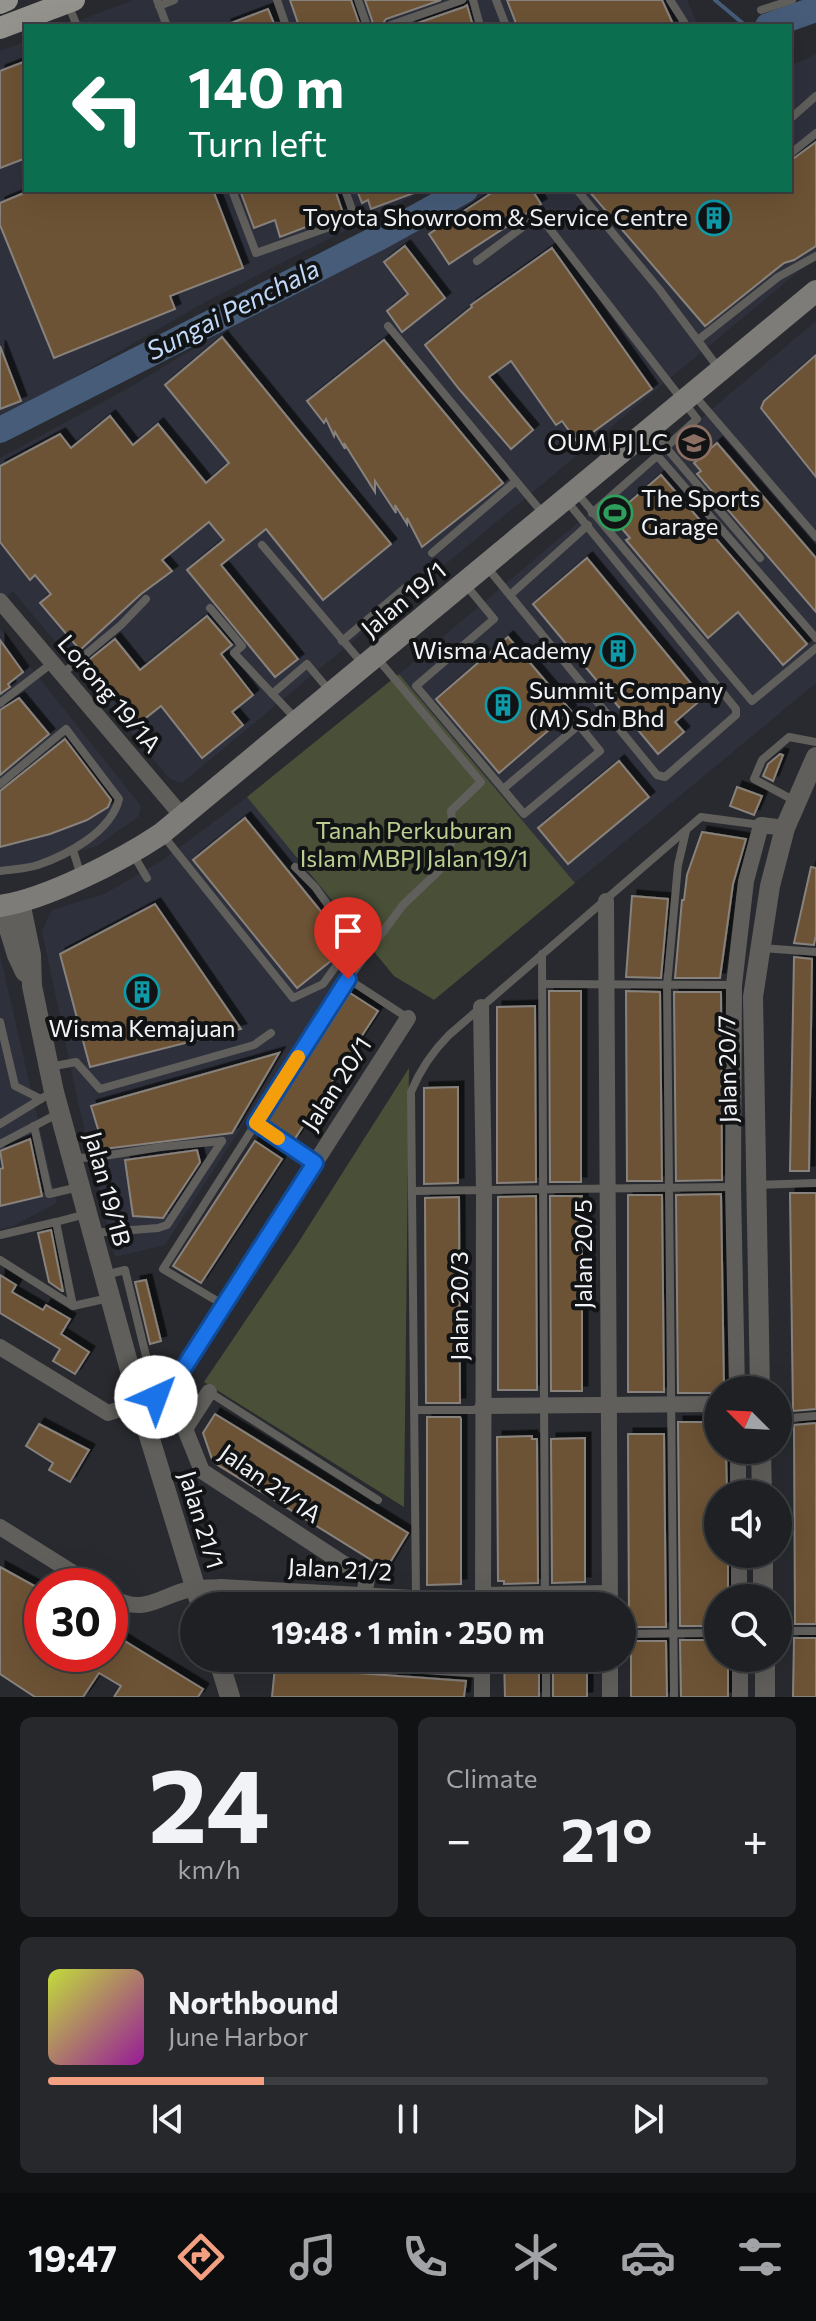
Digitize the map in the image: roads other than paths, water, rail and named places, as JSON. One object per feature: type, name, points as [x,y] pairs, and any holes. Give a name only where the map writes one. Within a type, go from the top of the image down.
[{"type":"main road","points":[[0,3],[7,0]]},
{"type":"main road","points":[[0,28],[71,1]]},
{"type":"main road","name":"Jalan 19/1","points":[[7,904],[82,877],[132,853],[161,834],[816,291]]},
{"type":"street","name":"Lorong 19/1A","points":[[0,601],[183,817]]},
{"type":"street","name":"Jalan 20/7","points":[[760,1376],[753,997],[758,948],[785,828],[816,757]]},
{"type":"street","name":"Jalan 20/7","points":[[737,1376],[733,1187],[734,985],[746,881],[761,825]]},
{"type":"street","points":[[761,825],[785,828]]},
{"type":"street","name":"Jalan 20/5","points":[[606,901],[610,1592]]},
{"type":"street","name":"Jalan 19/1B","points":[[7,904],[31,955],[32,986],[48,1068],[47,1096],[59,1113],[110,1298],[148,1400]]},
{"type":"street","name":"Jalan 20/3","points":[[481,1007],[484,1191],[482,1592]]},
{"type":"street","name":"Jalan 20/1","points":[[148,1400],[167,1394],[408,1018]]},
{"type":"street","points":[[0,1347],[108,1413],[148,1400]]},
{"type":"street","name":"Jalan 21/1A","points":[[209,1392],[185,1429],[202,1471],[367,1579],[365,1592]]},
{"type":"street","name":"Jalan 21/1","points":[[148,1400],[197,1592]]},
{"type":"street","points":[[483,1406],[704,1404]]},
{"type":"street","points":[[0,1527],[65,1568]]},
{"type":"street","points":[[128,1605],[180,1600]]},
{"type":"street","points":[[222,1672],[230,1697]]},
{"type":"street","points":[[482,1672],[482,1697]]},
{"type":"street","points":[[610,1672],[610,1697]]},
{"type":"street","points":[[740,1672],[740,1697]]},
{"type":"street","points":[[765,1672],[765,1697]]},
{"type":"lane","points":[[166,24],[158,3],[174,0]]},
{"type":"lane","points":[[277,0],[285,24]]},
{"type":"lane","points":[[358,0],[366,24]]},
{"type":"lane","points":[[394,24],[462,0]]},
{"type":"lane","points":[[473,0],[479,24]]},
{"type":"lane","points":[[496,0],[505,24]]},
{"type":"lane","points":[[670,0],[684,24]]},
{"type":"lane","points":[[761,10],[792,0]]},
{"type":"lane","points":[[71,1],[77,24]]},
{"type":"lane","points":[[792,117],[816,96]]},
{"type":"lane","points":[[792,148],[816,133]]},
{"type":"lane","points":[[233,192],[256,253],[355,218],[346,192]]},
{"type":"lane","points":[[579,192],[721,371]]},
{"type":"lane","points":[[477,261],[539,215],[688,397],[816,537]]},
{"type":"lane","points":[[698,340],[778,277],[816,256]]},
{"type":"lane","points":[[388,326],[545,516]]},
{"type":"lane","points":[[665,448],[697,419],[688,397]]},
{"type":"lane","points":[[646,433],[665,448],[760,558]]},
{"type":"lane","points":[[646,433],[657,456],[816,638]]},
{"type":"lane","points":[[592,513],[657,456]]},
{"type":"lane","points":[[432,553],[516,481]]},
{"type":"lane","points":[[571,495],[592,513],[752,701],[816,648]]},
{"type":"lane","points":[[486,566],[661,778],[665,777],[736,715],[735,705],[588,525],[571,495]]},
{"type":"lane","points":[[510,595],[588,525]]},
{"type":"lane","points":[[224,1305],[163,1269],[348,979],[403,905],[447,863],[453,831],[451,811],[481,782],[370,662],[342,641],[262,545]]},
{"type":"lane","points":[[464,584],[494,619],[416,686],[524,814],[600,751],[579,725],[503,789]]},
{"type":"lane","points":[[342,641],[405,588]]},
{"type":"lane","points":[[0,703],[121,625],[146,599]]},
{"type":"lane","points":[[210,608],[242,646],[234,653],[298,722]]},
{"type":"lane","points":[[272,694],[307,664],[332,693]]},
{"type":"lane","points":[[0,784],[66,729],[119,799],[105,824],[73,850],[36,866],[0,871]]},
{"type":"lane","points":[[795,801],[754,779],[762,760],[789,737],[816,742]]},
{"type":"lane","points":[[416,1592],[411,1092],[433,1051],[701,817],[761,825]]},
{"type":"lane","points":[[674,1697],[667,986],[678,865],[686,830]]},
{"type":"lane","points":[[161,834],[293,998],[323,984],[354,941],[315,887],[295,867]]},
{"type":"lane","points":[[73,850],[82,877]]},
{"type":"lane","points":[[132,853],[147,878]]},
{"type":"lane","points":[[758,948],[816,952]]},
{"type":"lane","points":[[542,954],[545,1590]]},
{"type":"lane","points":[[348,979],[408,1018]]},
{"type":"lane","points":[[542,984],[734,985]]},
{"type":"lane","points":[[0,1022],[15,1086],[47,1096]]},
{"type":"lane","points":[[48,1068],[76,1062],[100,1089],[254,1045],[271,1033]]},
{"type":"lane","points":[[0,1124],[47,1096]]},
{"type":"lane","points":[[0,1144],[59,1113]]},
{"type":"lane","points":[[256,1123],[315,1163]]},
{"type":"lane","points":[[34,1126],[49,1194],[80,1187]]},
{"type":"lane","points":[[0,1235],[56,1222],[158,1228],[167,1225],[222,1141],[91,1158],[71,1157]]},
{"type":"lane","points":[[756,1185],[816,1183]]},
{"type":"lane","points":[[413,1191],[733,1187]]},
{"type":"lane","points":[[56,1222],[73,1306]]},
{"type":"lane","points":[[0,1260],[73,1306],[110,1298]]},
{"type":"lane","points":[[104,1275],[125,1270],[148,1400]]},
{"type":"lane","points":[[209,1392],[378,1500]]},
{"type":"lane","points":[[415,1410],[474,1410],[483,1406]]},
{"type":"lane","points":[[792,1418],[816,1416]]},
{"type":"lane","points":[[532,1592],[561,1592]]},
{"type":"lane","points":[[792,1631],[816,1631]]},
{"type":"lane","points":[[636,1634],[704,1633]]},
{"type":"lane","points":[[546,1672],[546,1697]]},
{"type":"waterway","points":[[715,0],[744,24]]},
{"type":"waterway","name":"Sungai Penchala","points":[[774,24],[816,9]]},
{"type":"waterway","name":"Sungai Penchala","points":[[0,430],[382,236],[461,192]]},
{"type":"place","name":"Toyota Showroom & Service Centre","points":[[714,218]]},
{"type":"place","name":"OUM PJ LC","points":[[694,443]]},
{"type":"place","name":"The Sports Garage","points":[[615,513]]},
{"type":"place","name":"Wisma Academy","points":[[618,651]]},
{"type":"place","name":"Summit Company (M) Sdn Bhd","points":[[503,705]]},
{"type":"place","name":"Wisma Kemajuan","points":[[142,992]]},
{"type":"park label","name":"Tanah Perkuburan Islam MBPJ Jalan 19/1","points":[[414,845]]}]
